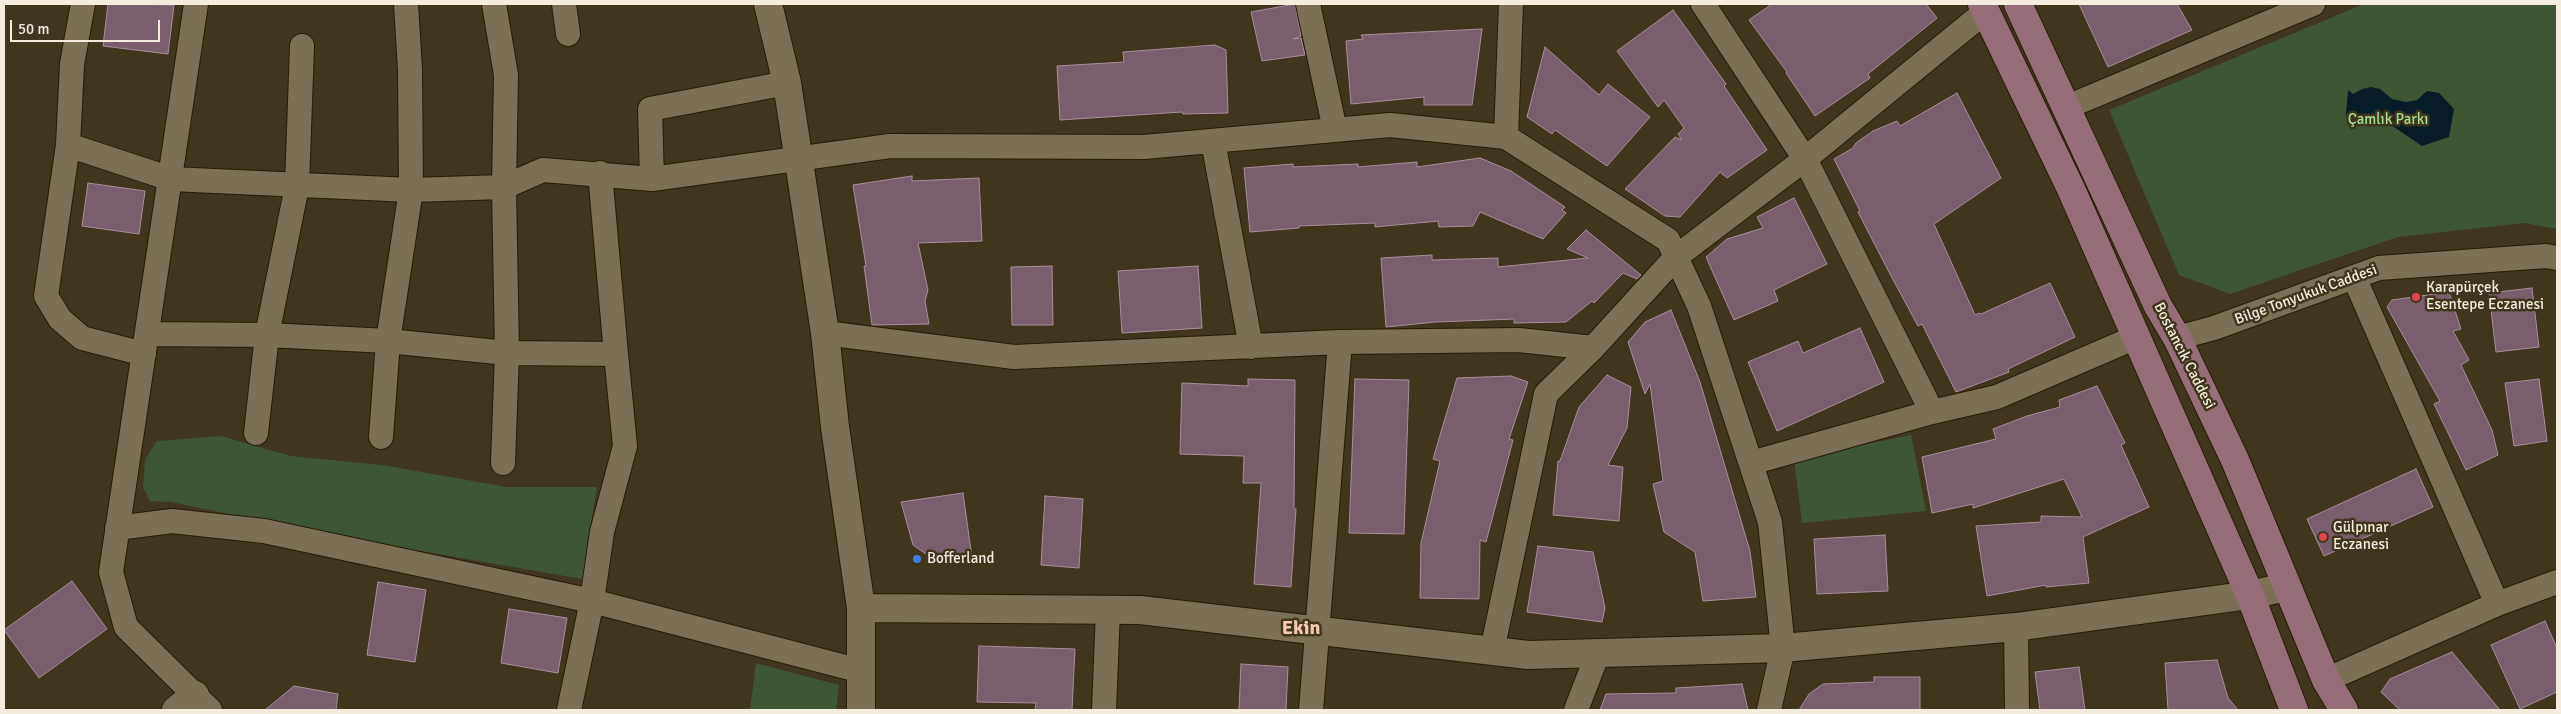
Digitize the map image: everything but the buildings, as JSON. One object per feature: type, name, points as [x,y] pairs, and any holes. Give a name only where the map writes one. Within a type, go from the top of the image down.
[{"type":"main road","name":"Bostancık Caddesi","points":[[2018,4],[2158,306],[2177,338],[2235,460],[2326,680],[2344,710]]},
{"type":"main road","points":[[1984,7],[2071,189],[2250,596],[2294,710]]},
{"type":"street","points":[[83,4],[72,64],[68,145],[46,296],[60,319],[82,338],[145,344],[267,335],[388,341],[507,353],[616,354]]},
{"type":"street","points":[[194,705],[126,627],[111,572],[196,4]]},
{"type":"street","points":[[381,436],[388,341],[411,190],[410,70],[406,4]]},
{"type":"street","points":[[494,4],[506,75],[504,187],[507,353],[502,463]]},
{"type":"street","points":[[564,4],[568,34]]},
{"type":"street","points":[[768,4],[787,83],[825,333],[835,427],[861,608],[861,710]]},
{"type":"street","points":[[1308,4],[1335,130]]},
{"type":"street","points":[[1506,138],[1511,4]]},
{"type":"street","points":[[1702,4],[1805,159],[1932,412]]},
{"type":"street","points":[[2067,107],[2313,4]]},
{"type":"street","points":[[1492,651],[1546,394],[1593,348],[1676,257],[1805,159],[1984,7]]},
{"type":"street","points":[[256,433],[267,335],[297,186],[302,46]]},
{"type":"street","points":[[652,179],[650,108],[787,83]]},
{"type":"street","points":[[68,145],[171,180],[411,190],[504,187],[543,170],[652,179],[799,157],[890,146],[1144,147],[1390,125],[1506,138],[1668,240],[1699,306],[1770,522],[1783,648],[1769,710]]},
{"type":"street","points":[[1213,141],[1250,347]]},
{"type":"street","points":[[569,710],[592,601],[602,532],[625,446],[600,174]]},
{"type":"street","name":"Bilge Tonyukuk Caddesi","points":[[2177,338],[2214,328],[2379,268],[2546,256],[2557,258]]},
{"type":"street","points":[[2354,277],[2497,604]]},
{"type":"street","points":[[825,333],[1014,357],[1340,342],[1519,340],[1593,348]]},
{"type":"street","points":[[1751,463],[1932,412],[1997,397],[2136,337]]},
{"type":"street","points":[[1311,710],[1319,631],[1340,342]]},
{"type":"street","points":[[117,528],[172,521],[264,531],[592,601],[861,671]]},
{"type":"street","points":[[2326,680],[2497,604],[2557,582]]},
{"type":"street","points":[[861,608],[1140,610],[1528,655],[1783,648],[2016,627],[2250,596],[2286,587]]},
{"type":"street","points":[[1104,710],[1108,610]]},
{"type":"street","points":[[2016,627],[2017,710]]},
{"type":"street","points":[[1576,710],[1598,653]]},
{"type":"green space","name":"Çamlık Parkı","points":[[2364,4],[2557,4],[2557,229],[2524,223],[2398,237],[2230,294],[2179,275],[2109,110]]},
{"type":"green space","points":[[1911,435],[1926,511],[1802,523],[1794,459]]},
{"type":"green space","points":[[221,436],[291,456],[382,465],[507,487],[597,487],[582,579],[346,538],[171,502],[150,501],[143,487],[145,460],[157,441]]},
{"type":"green space","points":[[756,663],[839,685],[836,710],[750,710]]},
{"type":"water","points":[[2371,87],[2380,89],[2392,99],[2406,102],[2417,100],[2427,91],[2439,93],[2454,109],[2449,137],[2422,146],[2394,127],[2381,122],[2373,123],[2362,119],[2348,120],[2346,114],[2348,90],[2353,94]]},
{"type":"place","name":"Karapürçek Esentepe Eczanesi","points":[[2416,297]]},
{"type":"place","name":"Gülpınar Eczanesi","points":[[2323,537]]},
{"type":"place","name":"Bofferland","points":[[917,559]]},
{"type":"district","name":"Ekin","points":[[1301,629]]}]
